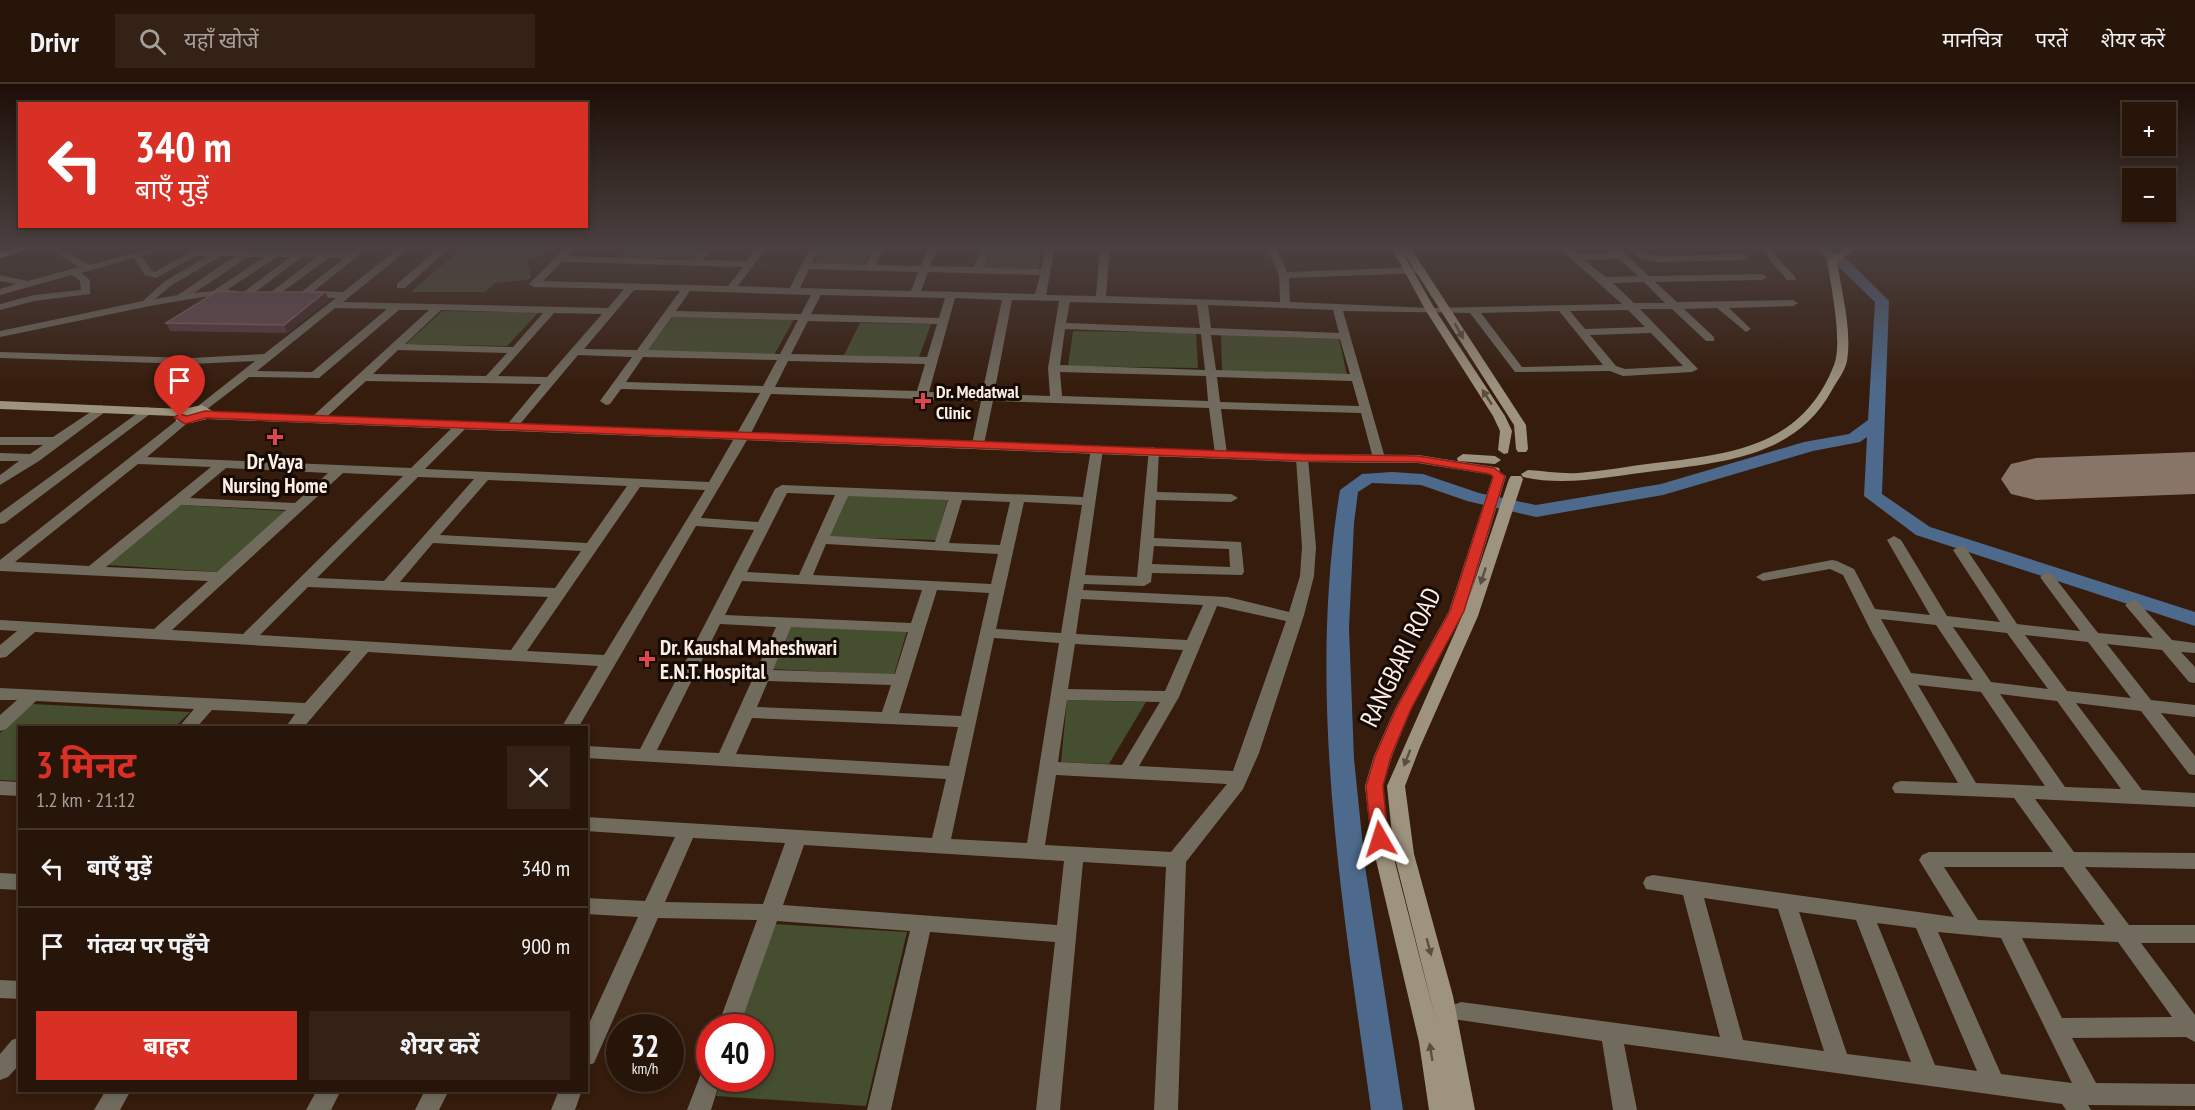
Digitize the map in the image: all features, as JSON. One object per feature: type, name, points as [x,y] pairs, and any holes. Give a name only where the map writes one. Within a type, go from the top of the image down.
[{"type":"street","points":[[0,307],[34,298],[61,295]]},
{"type":"street","points":[[147,303],[154,295]]},
{"type":"street","points":[[178,298],[183,295]]},
{"type":"street","points":[[0,334],[147,303],[202,295]]},
{"type":"street","points":[[341,295],[346,295]]},
{"type":"street","points":[[204,412],[247,374],[346,295]]},
{"type":"street","points":[[511,427],[625,295]]},
{"type":"street","points":[[606,401],[682,295]]},
{"type":"street","points":[[570,726],[744,435],[816,295]]},
{"type":"street","points":[[922,395],[951,295]]},
{"type":"street","points":[[976,295],[1431,311],[1792,303]]},
{"type":"street","points":[[1101,295],[1101,299]]},
{"type":"street","points":[[1285,295],[1286,305]]},
{"type":"street","name":"RANGBARI ROAD","points":[[1422,295],[1499,416],[1506,431],[1497,469],[1493,519],[1470,616],[1396,786],[1404,854],[1442,996],[1463,1110]]},
{"type":"street","points":[[1437,295],[1520,425],[1522,449]]},
{"type":"street","points":[[1474,311],[1519,370],[1612,368],[1623,373],[1692,369],[1619,295]]},
{"type":"street","points":[[1664,295],[1710,339]]},
{"type":"street","points":[[0,405],[146,411],[184,417],[204,412],[317,419],[1302,458],[1418,459],[1497,469],[1507,480],[1519,481],[1576,477],[1711,460],[1752,450],[1783,436],[1817,406],[1841,363],[1842,324],[1837,295]]},
{"type":"street","points":[[978,444],[1008,296]]},
{"type":"street","points":[[1056,400],[1054,368],[1065,298]]},
{"type":"street","points":[[1202,302],[1221,454]]},
{"type":"street","points":[[334,305],[611,311]]},
{"type":"street","points":[[1720,305],[1746,329]]},
{"type":"street","points":[[247,374],[315,376],[397,306]]},
{"type":"street","points":[[317,419],[439,307]]},
{"type":"street","points":[[1337,307],[1379,458]]},
{"type":"street","points":[[1563,309],[1612,368]]},
{"type":"street","points":[[489,380],[551,310]]},
{"type":"street","points":[[669,314],[944,321]]},
{"type":"street","points":[[1062,326],[1345,336]]},
{"type":"street","points":[[1583,332],[1652,330]]},
{"type":"street","points":[[395,347],[515,350]]},
{"type":"street","points":[[576,352],[933,361]]},
{"type":"street","points":[[0,355],[191,361],[268,357]]},
{"type":"street","points":[[1054,368],[1356,378]]},
{"type":"street","points":[[363,377],[550,381]]},
{"type":"street","points":[[618,385],[1365,410]]},
{"type":"street","points":[[0,481],[101,409]]},
{"type":"street","points":[[0,520],[146,411]]},
{"type":"street","points":[[1,566],[135,460],[184,417]]},
{"type":"street","points":[[246,640],[462,425]]},
{"type":"street","points":[[0,441],[56,441]]},
{"type":"street","points":[[1497,469],[1511,447],[1522,449],[1528,453],[1530,461],[1519,481]]},
{"type":"street","points":[[1035,851],[1097,449]]},
{"type":"street","points":[[1076,587],[1144,582],[1153,451]]},
{"type":"street","points":[[0,457],[34,458]]},
{"type":"street","points":[[1166,1110],[1176,860],[1234,789],[1296,618],[1307,576],[1309,548],[1302,458]]},
{"type":"street","points":[[135,460],[714,486]]},
{"type":"street","points":[[93,570],[223,464]]},
{"type":"street","points":[[157,635],[340,469]]},
{"type":"street","points":[[388,585],[485,476]]},
{"type":"street","name":"RANGBARI ROAD","points":[[1441,1110],[1430,1042],[1380,839],[1374,786],[1383,756],[1418,682],[1445,637],[1457,611],[1493,519],[1519,481]]},
{"type":"street","points":[[515,656],[636,483]]},
{"type":"street","points":[[645,754],[782,489],[1089,501]]},
{"type":"street","points":[[804,579],[843,491]]},
{"type":"street","points":[[941,546],[956,496]]},
{"type":"street","points":[[1150,496],[1231,498]]},
{"type":"street","points":[[940,845],[1018,498]]},
{"type":"street","points":[[178,501],[298,507]]},
{"type":"street","points":[[692,522],[763,526]]},
{"type":"street","points":[[429,540],[591,547]]},
{"type":"street","points":[[822,540],[1006,550]]},
{"type":"street","points":[[1894,540],[1942,621],[1985,687],[2060,793]]},
{"type":"street","points":[[1145,568],[1238,572],[1236,545],[1147,542]]},
{"type":"street","points":[[1184,543],[1184,570]]},
{"type":"street","points":[[1960,550],[2012,628],[2136,796]]},
{"type":"street","points":[[1763,578],[1832,564],[1849,572],[1906,678],[1971,790]]},
{"type":"street","points":[[1,566],[221,577]]},
{"type":"street","points":[[737,576],[997,589]]},
{"type":"street","points":[[2047,576],[2195,770]]},
{"type":"street","points":[[305,582],[559,593]]},
{"type":"street","points":[[889,718],[931,585]]},
{"type":"street","points":[[1076,587],[1212,601],[1266,609],[1296,618]]},
{"type":"street","points":[[1127,772],[1171,697],[1212,601]]},
{"type":"street","points":[[2133,605],[2195,678]]},
{"type":"street","points":[[1870,613],[2195,648]]},
{"type":"street","points":[[715,619],[918,628]]},
{"type":"street","points":[[725,759],[786,622]]},
{"type":"street","points":[[0,626],[610,661]]},
{"type":"street","points":[[0,653],[31,627]]},
{"type":"street","points":[[987,633],[1194,646]]},
{"type":"street","points":[[295,726],[363,647]]},
{"type":"street","points":[[763,675],[901,680]]},
{"type":"street","points":[[1906,678],[2195,711]]},
{"type":"street","points":[[0,694],[309,710]]},
{"type":"street","points":[[1059,694],[1171,697]]},
{"type":"street","points":[[0,725],[32,696]]},
{"type":"street","points":[[188,726],[207,705]]},
{"type":"street","points":[[746,712],[968,722]]},
{"type":"street","points":[[588,752],[957,772]]},
{"type":"street","points":[[1047,768],[1239,778]]},
{"type":"street","points":[[0,788],[18,789]]},
{"type":"street","points":[[1901,788],[2019,791],[2195,800]]},
{"type":"street","points":[[2019,791],[2194,1029]]},
{"type":"street","points":[[588,824],[1176,860]]},
{"type":"street","points":[[588,1052],[687,830]]},
{"type":"street","points":[[733,1014],[797,837]]},
{"type":"street","points":[[1048,1110],[1074,853]]},
{"type":"street","points":[[1972,928],[1929,860],[2195,861]]},
{"type":"street","points":[[0,881],[18,882]]},
{"type":"street","points":[[1653,883],[1972,928],[2124,934],[2195,934]]},
{"type":"street","points":[[1691,888],[1734,1048]]},
{"type":"street","points":[[1786,902],[1839,1063]]},
{"type":"street","points":[[588,906],[651,910],[770,912],[1066,934]]},
{"type":"street","points":[[1863,913],[1928,1076]]},
{"type":"street","points":[[1923,921],[1994,1084]]},
{"type":"street","points":[[879,1110],[922,923]]},
{"type":"street","points":[[2007,929],[2056,1028],[2079,1099]]},
{"type":"street","points":[[0,989],[18,990]]},
{"type":"street","points":[[1461,1011],[1994,1084],[2079,1099],[2195,1095]]},
{"type":"street","points":[[2056,1028],[2194,1029]]},
{"type":"street","points":[[1611,1032],[1625,1110]]},
{"type":"street","points":[[0,1070],[18,1049]]},
{"type":"street","points":[[106,1110],[119,1092]]},
{"type":"street","points":[[318,1110],[329,1092]]},
{"type":"street","points":[[427,1110],[437,1092]]},
{"type":"street","points":[[563,1110],[570,1092]]},
{"type":"street","points":[[704,1110],[707,1092]]},
{"type":"green space","points":[[442,311],[539,312],[507,346],[406,344]]},
{"type":"green space","points":[[673,317],[794,319],[774,355],[646,352]]},
{"type":"green space","points":[[860,323],[931,324],[919,357],[844,355]]},
{"type":"green space","points":[[1073,331],[1196,333],[1198,368],[1068,366]]},
{"type":"green space","points":[[1221,335],[1339,339],[1347,375],[1222,371]]},
{"type":"green space","points":[[846,494],[948,498],[936,540],[829,537]]},
{"type":"green space","points":[[180,505],[286,511],[219,572],[106,565]]},
{"type":"green space","points":[[790,626],[907,631],[894,675],[771,669]]},
{"type":"green space","points":[[1067,700],[1146,702],[1109,764],[1061,762]]},
{"type":"green space","points":[[32,704],[190,712],[176,726],[18,726],[18,781],[0,780],[0,733]]},
{"type":"green space","points":[[774,924],[907,932],[866,1106],[716,1096],[717,1092],[774,1092],[774,1014],[743,1014]]},
{"type":"building","points":[[211,295],[321,295],[284,325],[166,323]]},
{"type":"waterway","points":[[1876,295],[1882,301],[1873,496],[1923,531],[2195,619]]},
{"type":"waterway","points":[[1387,1110],[1351,866],[1342,759],[1338,628],[1344,523],[1349,490],[1368,478],[1392,477],[1423,480],[1474,497],[1536,511],[1663,489],[1810,446],[1854,438],[1875,423]]},
{"type":"runway","points":[[2036,479],[2195,473]]},
{"type":"place","name":"Dr. Medatwal Clinic","points":[[923,401]]},
{"type":"place","name":"Dr Vaya Nursing Home","points":[[275,437]]},
{"type":"place","name":"Dr. Kaushal Maheshwari E.N.T. Hospital","points":[[647,659]]},
{"type":"route","points":[[180,417],[181,420],[201,418],[205,415],[1302,458],[1418,459],[1494,471],[1499,476],[1493,489],[1457,611],[1445,637],[1403,709],[1383,756],[1374,786],[1380,839]]}]
